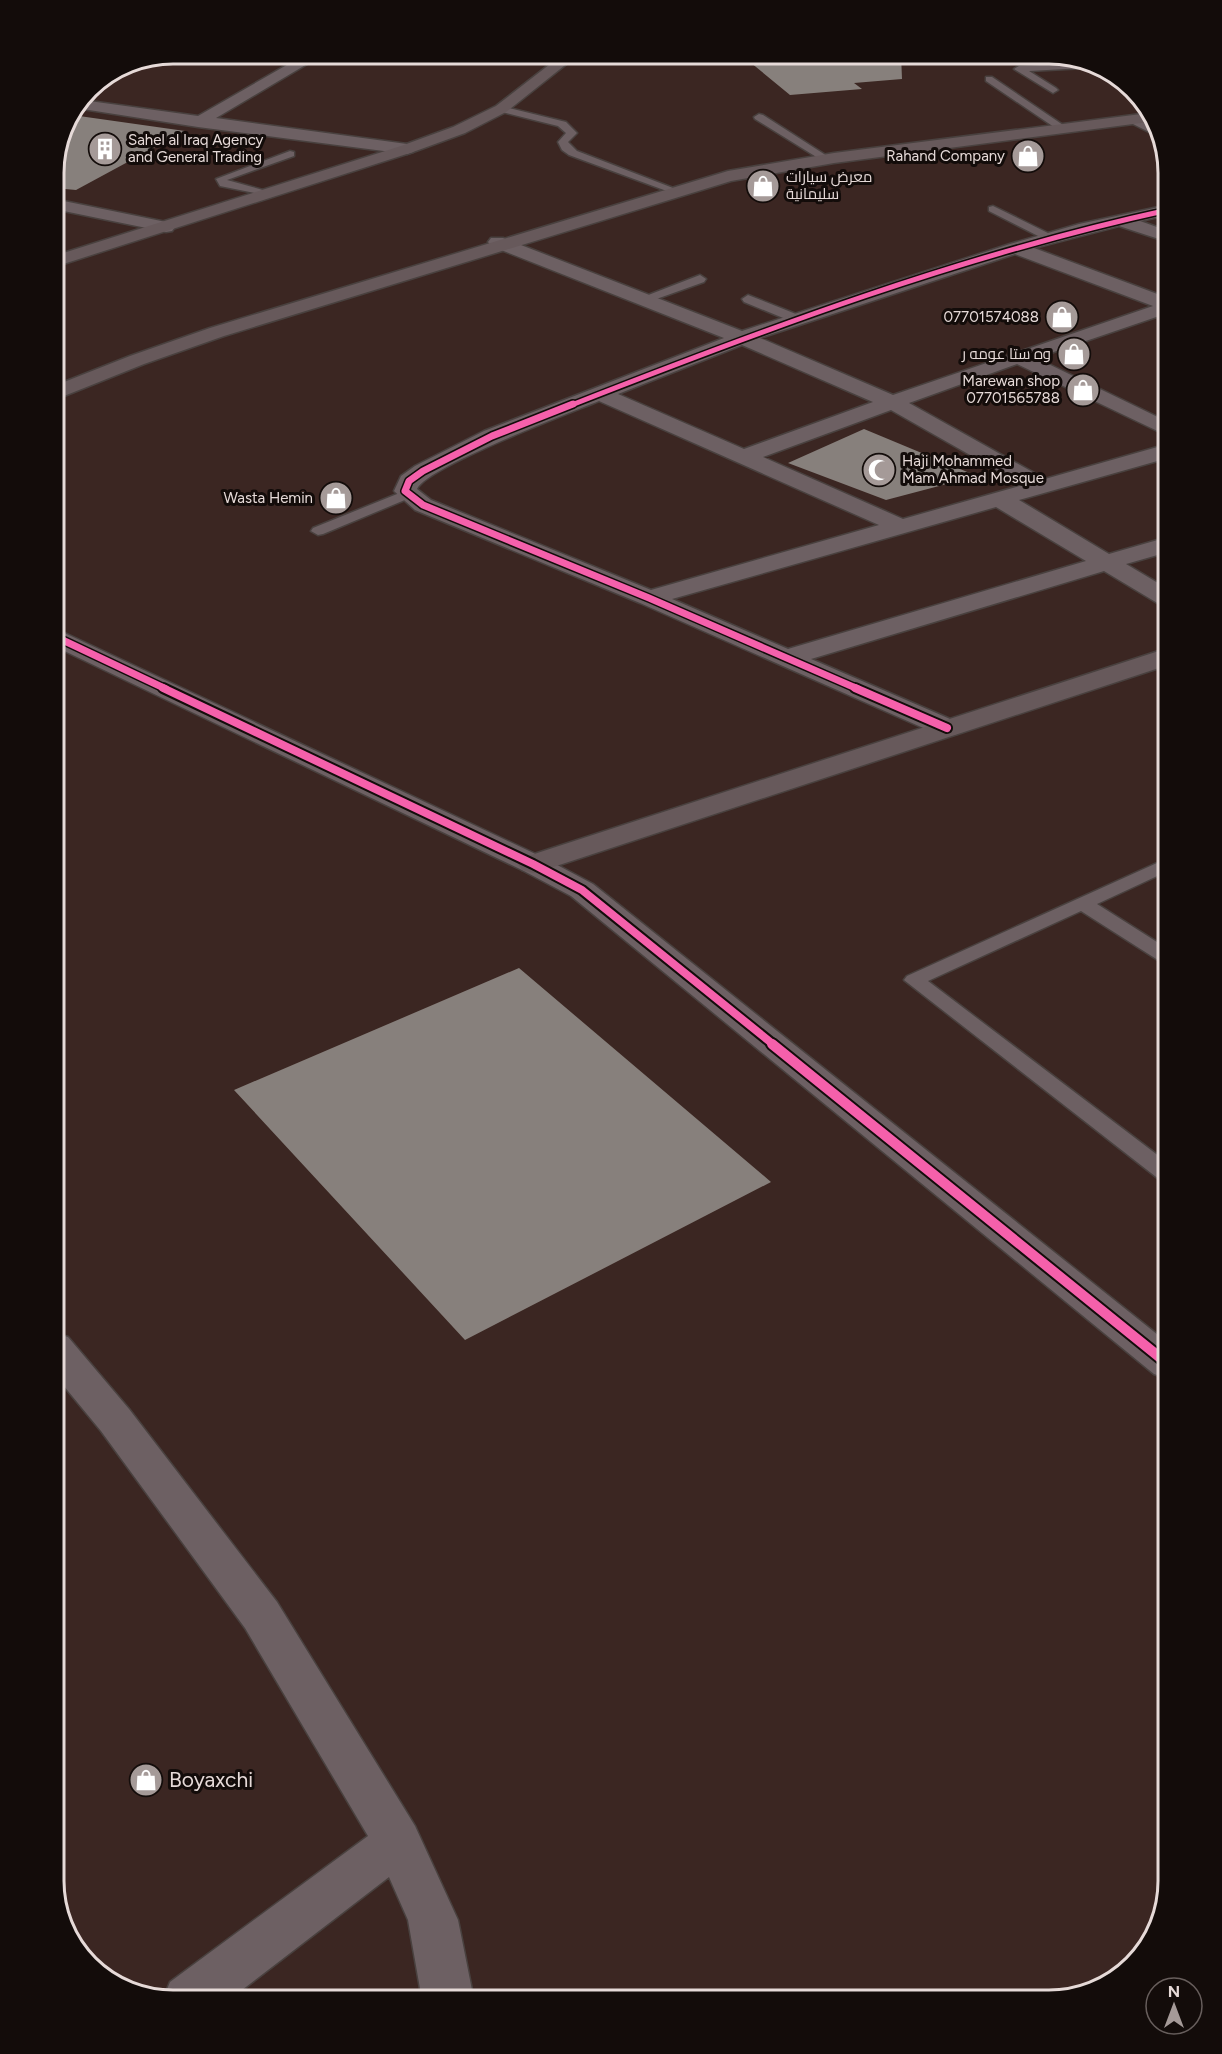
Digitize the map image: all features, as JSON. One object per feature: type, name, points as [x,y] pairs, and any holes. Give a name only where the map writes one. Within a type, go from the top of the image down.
[{"type":"street","points":[[198,122],[298,65]]},
{"type":"street","points":[[65,259],[407,149],[459,130],[501,109],[559,65]]},
{"type":"street","points":[[89,105],[407,149]]},
{"type":"street","points":[[65,380],[170,344],[665,191],[828,156],[1058,125],[1141,117]]},
{"type":"street","points":[[828,156],[1141,117]]},
{"type":"street","points":[[65,206],[166,227]]},
{"type":"street","points":[[947,728],[649,598],[423,505],[407,494],[406,487],[414,476],[442,460],[522,423],[742,338],[1016,248],[1119,220],[1158,212]]},
{"type":"street","points":[[1119,220],[1158,234]]},
{"type":"street","points":[[502,243],[742,338],[892,402],[1042,486]]},
{"type":"street","points":[[1016,248],[1158,302]]},
{"type":"street","points":[[743,457],[1018,357],[1158,309]]},
{"type":"street","points":[[65,389],[170,344]]},
{"type":"street","points":[[1018,357],[1158,425]]},
{"type":"street","points":[[598,393],[900,525]]},
{"type":"street","points":[[649,598],[900,525],[1158,454]]},
{"type":"street","points":[[1140,459],[1158,468]]},
{"type":"street","points":[[998,498],[1158,593]]},
{"type":"street","points":[[786,658],[1158,547]]},
{"type":"street","points":[[65,641],[533,864],[582,890],[1158,1356]]},
{"type":"street","points":[[533,864],[1158,659]]},
{"type":"street","points":[[64,1359],[115,1420],[261,1615],[398,1842],[433,1920],[446,1989]]},
{"type":"street","points":[[203,1989],[398,1842]]},
{"type":"lane","points":[[1053,90],[1019,69],[1065,66]]},
{"type":"lane","points":[[989,79],[1058,125]]},
{"type":"lane","points":[[501,109],[562,124],[572,133],[563,142],[566,148],[573,153],[665,191]]},
{"type":"lane","points":[[759,117],[828,156]]},
{"type":"lane","points":[[266,194],[224,184],[221,179],[290,154]]},
{"type":"lane","points":[[993,209],[1050,238]]},
{"type":"lane","points":[[644,299],[700,279]]},
{"type":"lane","points":[[748,299],[796,319]]},
{"type":"lane","points":[[318,531],[407,494]]},
{"type":"lane","points":[[1158,869],[914,980],[1158,1167]]},
{"type":"lane","points":[[1082,903],[1158,952]]},
{"type":"shaded area","points":[[167,65],[1055,65],[1083,70],[1109,83],[1130,102],[1146,125],[1154,146],[1158,174],[1158,1880],[1154,1908],[1143,1935],[1120,1962],[1097,1978],[1076,1986],[1048,1990],[167,1989],[139,1984],[113,1971],[92,1952],[76,1929],[68,1908],[64,1880],[65,160],[79,119],[87,107],[107,87],[139,70]]},
{"type":"building","points":[[754,65],[901,65],[902,79],[854,83],[862,89],[790,95]]},
{"type":"building","name":"Sahel al Iraq Agency and General Trading","points":[[81,116],[185,131],[76,190],[65,189],[65,160],[73,132]]},
{"type":"building","points":[[864,429],[977,476],[886,500],[788,463]]},
{"type":"building","points":[[519,968],[771,1182],[465,1340],[234,1090]]},
{"type":"cycle path","points":[[947,728],[649,598],[423,505],[405,491],[409,481],[423,471],[492,436],[742,338],[1016,248],[1085,228],[1158,212]]},
{"type":"cycle path","points":[[65,641],[533,864],[582,890],[1158,1356]]},
{"type":"place","name":"Sahel al Iraq Agency and General Trading","points":[[105,149]]},
{"type":"place","name":"Rahand Company","points":[[1028,156]]},
{"type":"place","name":"معرض سيارات سليمانية","points":[[763,186]]},
{"type":"place","name":"07701574088","points":[[1062,317]]},
{"type":"place","name":"وه ستا عومه ر","points":[[1074,354]]},
{"type":"place","name":"Marewan shop 07701565788","points":[[1083,390]]},
{"type":"place","name":"Haji Mohammed Mam Ahmad Mosque","points":[[879,470]]},
{"type":"place","name":"Wasta Hemin","points":[[336,498]]},
{"type":"place","name":"Boyaxchi","points":[[146,1780]]}]
